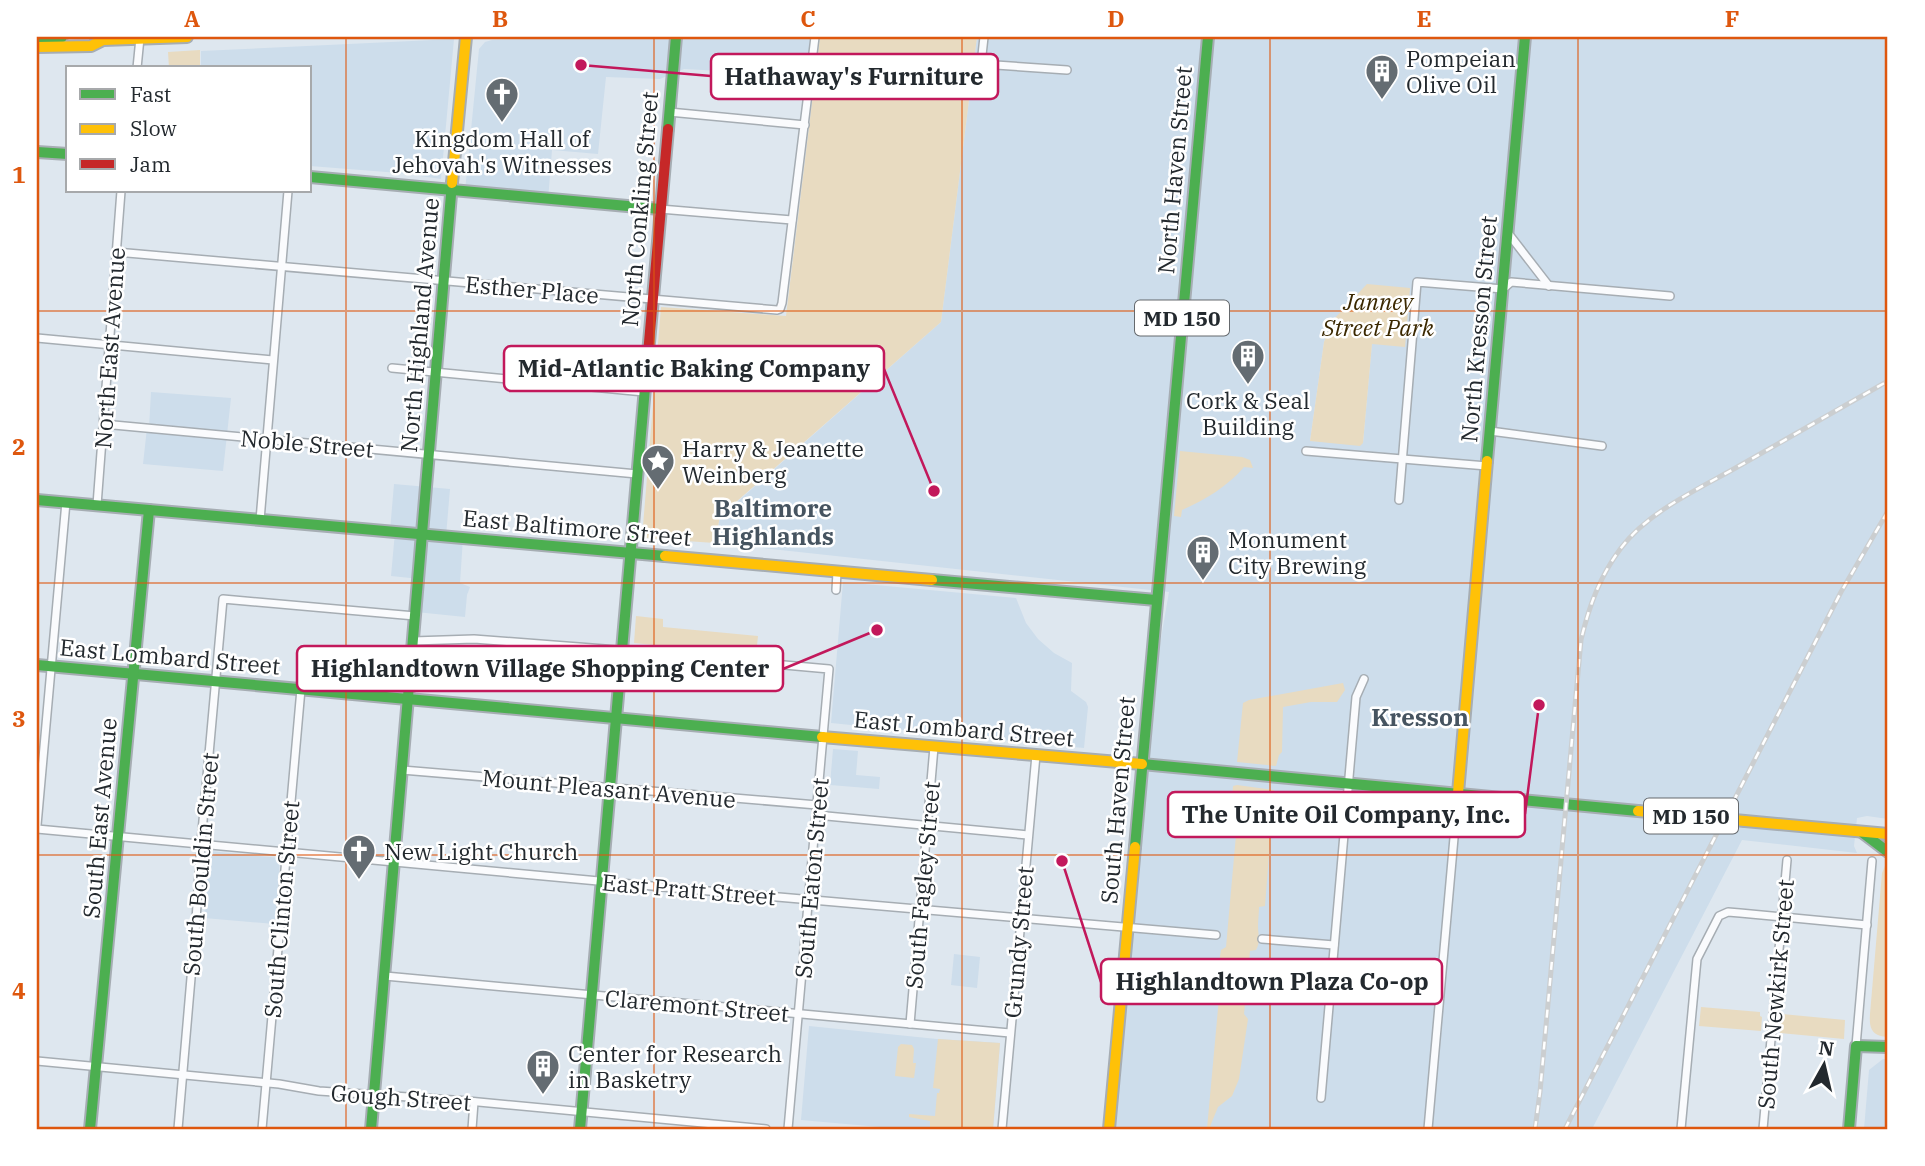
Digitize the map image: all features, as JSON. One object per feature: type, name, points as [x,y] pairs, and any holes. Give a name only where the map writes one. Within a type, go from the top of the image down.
[{"type":"main road","points":[[37,38],[62,37]]},
{"type":"main road","points":[[37,47],[92,46],[101,38],[187,37]]},
{"type":"main road","name":"North Highland Avenue","points":[[371,1129],[466,37]]},
{"type":"main road","name":"North Conkling Street","points":[[580,1129],[676,37]]},
{"type":"main road","name":"North Haven Street","points":[[1156,600],[1208,37]]},
{"type":"main road","name":"North Kresson Street","points":[[1458,793],[1525,37]]},
{"type":"main road","points":[[37,152],[66,154]]},
{"type":"main road","points":[[312,177],[660,208]]},
{"type":"main road","name":"East Baltimore Street","points":[[37,500],[1156,600]]},
{"type":"main road","name":"South East Avenue","points":[[90,1129],[149,510]]},
{"type":"main road","name":"South Haven Street","points":[[1109,1129],[1156,600]]},
{"type":"main road","name":"East Lombard Street","points":[[37,665],[616,719],[1239,772],[1888,834]]},
{"type":"main road","points":[[1855,831],[1888,852]]},
{"type":"main road","points":[[1849,1129],[1856,1046],[1888,1047]]},
{"type":"street","points":[[660,208],[792,220],[815,37]]},
{"type":"street","points":[[984,37],[981,64],[1067,70]]},
{"type":"street","points":[[137,66],[140,38]]},
{"type":"street","points":[[669,112],[805,125]]},
{"type":"street","name":"North East Avenue","points":[[97,505],[121,192]]},
{"type":"street","points":[[260,520],[288,192]]},
{"type":"street","name":"Esther Place","points":[[116,252],[774,310],[780,309],[792,220]]},
{"type":"street","points":[[1508,233],[1549,286]]},
{"type":"street","points":[[1399,500],[1417,282],[1503,289],[1511,282],[1671,296]]},
{"type":"street","points":[[37,338],[273,360]]},
{"type":"street","points":[[392,368],[644,392]]},
{"type":"street","name":"Noble Street","points":[[103,424],[637,474]]},
{"type":"street","points":[[1490,431],[1602,446]]},
{"type":"street","points":[[1306,451],[1487,466]]},
{"type":"street","points":[[37,827],[66,502]]},
{"type":"street","points":[[835,590],[837,572]]},
{"type":"street","name":"South Bouldin Street","points":[[178,1129],[223,600],[415,617]]},
{"type":"street","points":[[413,641],[474,639],[621,651]]},
{"type":"street","name":"South Eaton Street","points":[[621,651],[829,669],[788,1129]]},
{"type":"street","points":[[1321,1098],[1356,697],[1364,679]]},
{"type":"street","name":"South Clinton Street","points":[[262,1129],[301,689]]},
{"type":"street","name":"South Fagley Street","points":[[910,1024],[934,747]]},
{"type":"street","name":"Grundy Street","points":[[1002,1129],[1035,755]]},
{"type":"street","name":"Mount Pleasant Avenue","points":[[402,770],[817,805]]},
{"type":"street","points":[[1428,1129],[1458,793]]},
{"type":"street","points":[[816,815],[1028,835]]},
{"type":"street","name":"East Pratt Street","points":[[37,827],[808,900],[1216,935]]},
{"type":"street","name":"South Newkirk Street","points":[[1763,1129],[1787,860]]},
{"type":"street","points":[[1856,1046],[1872,861]]},
{"type":"street","points":[[1681,1129],[1697,959],[1716,921],[1728,912],[1867,925]]},
{"type":"street","points":[[1262,939],[1334,945]]},
{"type":"street","name":"Claremont Street","points":[[384,976],[1010,1033]]},
{"type":"street","name":"Gough Street","points":[[37,1061],[266,1082],[319,1091],[474,1102],[765,1129]]},
{"type":"street","points":[[472,1129],[474,1102]]},
{"type":"shaded area","points":[[559,37],[820,37],[815,76],[684,69],[660,79],[606,77],[598,154],[552,150],[548,200],[465,191],[479,49],[485,42],[492,40]]},
{"type":"shaded area","points":[[977,37],[1888,37],[1888,819],[1867,816],[1857,818],[1854,846],[1857,853],[1742,840],[1592,1129],[1113,1129],[1139,765],[1169,592],[715,543],[720,517],[941,322]],"holes":[[[1332,321],[1405,346],[1372,343],[1363,443],[1310,441],[1324,342]]]},
{"type":"shaded area","points":[[454,39],[441,179],[312,166],[312,66],[201,66],[201,51]]},
{"type":"shaded area","points":[[151,392],[231,398],[223,471],[143,464]]},
{"type":"shaded area","points":[[394,484],[450,489],[446,536],[463,538],[460,583],[470,587],[465,617],[416,612],[420,579],[391,576],[395,532],[390,531]]},
{"type":"shaded area","points":[[843,582],[1016,598],[1026,623],[1038,639],[1054,653],[1072,663],[1071,691],[1086,702],[1088,707],[1084,748],[831,723]]},
{"type":"shaded area","points":[[833,749],[858,751],[856,775],[880,777],[879,789],[830,785]]},
{"type":"shaded area","points":[[209,851],[280,858],[275,924],[204,918]]},
{"type":"shaded area","points":[[954,954],[980,957],[977,988],[951,985]]},
{"type":"shaded area","points":[[809,1026],[1000,1043],[993,1129],[902,1129],[801,1120]]},
{"type":"shaded area","points":[[1883,1059],[1888,1059],[1888,1129],[1864,1129],[1869,1070]]},
{"type":"green space","points":[[820,37],[977,37],[941,322],[720,516],[715,543],[642,538],[661,307],[786,316]]},
{"type":"green space","points":[[200,50],[200,66],[169,66],[168,52]]},
{"type":"green space","name":"Janney Street Park","points":[[1367,284],[1410,288],[1405,347],[1372,344],[1363,443],[1360,446],[1310,441],[1324,342],[1332,321]]},
{"type":"green space","points":[[1180,451],[1242,457],[1250,460],[1253,468],[1244,467],[1216,492],[1182,510],[1181,517],[1174,516]]},
{"type":"green space","points":[[636,616],[663,619],[663,627],[758,636],[756,655],[634,643]]},
{"type":"green space","points":[[1343,683],[1345,690],[1337,702],[1311,702],[1283,707],[1282,752],[1276,766],[1237,762],[1243,703]]},
{"type":"green space","points":[[1233,786],[1274,790],[1265,906],[1259,907],[1258,947],[1250,951],[1244,1014],[1248,1019],[1239,1079],[1232,1096],[1218,1107],[1207,1129],[1219,998],[1217,975],[1221,950],[1226,947],[1236,835],[1229,835]]},
{"type":"green space","points":[[1888,859],[1888,1037],[1875,1033],[1870,1019],[1882,873]]},
{"type":"green space","points":[[1701,1007],[1760,1012],[1761,1031],[1699,1026]]},
{"type":"green space","points":[[1782,1014],[1845,1020],[1844,1039],[1780,1033]]},
{"type":"green space","points":[[938,1039],[1000,1043],[993,1129],[930,1129],[930,1121],[909,1117],[909,1114],[935,1116],[937,1093],[940,1089],[933,1088]]},
{"type":"green space","points":[[901,1044],[912,1045],[914,1049],[914,1078],[895,1076],[898,1047]]},
{"type":"railway","points":[[1535,1129],[1581,640],[1601,580],[1621,548],[1646,522],[1661,511],[1888,381]]},
{"type":"railway","points":[[1565,1129],[1841,592],[1888,511]]},
{"type":"traffic: fast","points":[[37,38],[62,37]]},
{"type":"traffic: fast","points":[[668,129],[676,37]]},
{"type":"traffic: fast","points":[[1135,847],[1208,37]]},
{"type":"traffic: fast","points":[[1487,461],[1525,37]]},
{"type":"traffic: fast","points":[[37,152],[66,154]]},
{"type":"traffic: fast","points":[[312,177],[660,209]]},
{"type":"traffic: fast","points":[[371,1129],[452,183]]},
{"type":"traffic: fast","points":[[580,1129],[647,365]]},
{"type":"traffic: fast","points":[[37,500],[665,556]]},
{"type":"traffic: fast","points":[[90,1129],[149,510]]},
{"type":"traffic: fast","points":[[932,580],[1156,600]]},
{"type":"traffic: fast","points":[[37,665],[822,737]]},
{"type":"traffic: fast","points":[[1142,764],[1638,811]]},
{"type":"traffic: fast","points":[[1863,833],[1888,852]]},
{"type":"traffic: fast","points":[[1849,1129],[1856,1046],[1888,1047]]},
{"type":"traffic: slow","points":[[37,47],[91,46],[103,40],[187,37]]},
{"type":"traffic: slow","points":[[452,183],[466,37]]},
{"type":"traffic: slow","points":[[1458,793],[1487,461]]},
{"type":"traffic: slow","points":[[665,556],[932,580]]},
{"type":"traffic: slow","points":[[822,737],[1142,764]]},
{"type":"traffic: slow","points":[[1638,811],[1745,821]]},
{"type":"traffic: slow","points":[[1745,821],[1888,834]]},
{"type":"traffic: slow","points":[[1109,1129],[1135,847]]},
{"type":"traffic: jam","points":[[647,365],[668,129]]},
{"type":"place","name":"Hathaway's Furniture","points":[[581,65]]},
{"type":"place","name":"Pompeian Olive Oil","points":[[1382,101]]},
{"type":"place","name":"Kingdom Hall of Jehovah's Witnesses","points":[[502,124]]},
{"type":"place","name":"Cork & Seal Building","points":[[1248,386]]},
{"type":"place","name":"Harry & Jeanette Weinberg","points":[[658,491]]},
{"type":"place","name":"Mid-Atlantic Baking Company","points":[[934,491]]},
{"type":"place","name":"Monument City Brewing","points":[[1203,582]]},
{"type":"place","name":"Highlandtown Village Shopping Center","points":[[877,630]]},
{"type":"place","name":"The Unite Oil Company, Inc.","points":[[1539,705]]},
{"type":"place","name":"Highlandtown Plaza Co-op","points":[[1062,861]]},
{"type":"place","name":"New Light Church","points":[[359,881]]},
{"type":"place","name":"Center for Research in Basketry","points":[[543,1096]]},
{"type":"district","name":"Baltimore Highlands","points":[[773,522]]},
{"type":"district","name":"Kresson","points":[[1420,717]]}]
